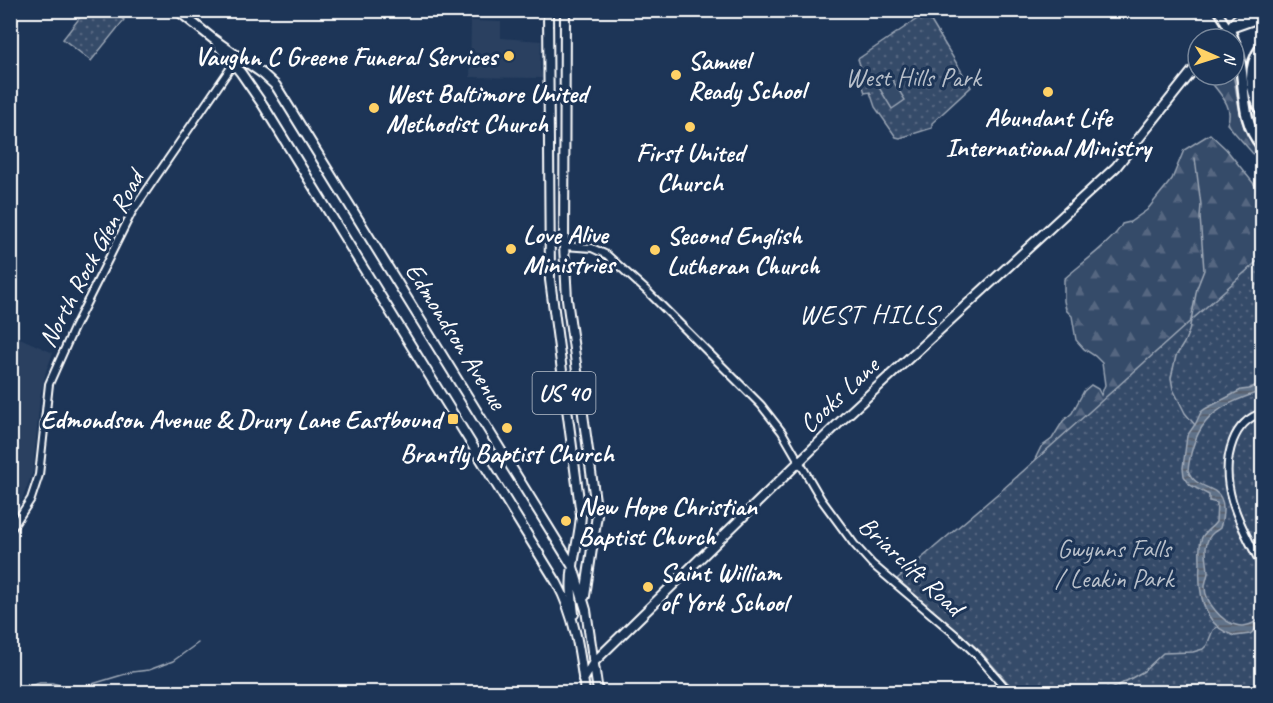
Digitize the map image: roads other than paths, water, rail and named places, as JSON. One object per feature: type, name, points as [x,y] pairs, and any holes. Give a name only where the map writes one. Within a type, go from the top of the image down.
[{"type":"highway","points":[[1263,46],[1255,60],[1251,77],[1253,94],[1263,111]]},
{"type":"highway","points":[[1243,87],[1247,120],[1263,146]]},
{"type":"main road","name":"Edmondson Avenue","points":[[177,10],[236,60],[263,74],[282,94],[573,567],[586,610],[598,693]]},
{"type":"main road","name":"US 40","points":[[548,10],[550,280],[581,515],[579,540],[573,567],[572,594],[577,636]]},
{"type":"main road","name":"US 40","points":[[565,10],[564,246],[569,319],[597,515],[595,538],[585,586],[586,610]]},
{"type":"main road","points":[[1230,27],[1237,20],[1260,10]]},
{"type":"main road","points":[[1232,27],[1263,17]]},
{"type":"main road","name":"Edmondson Avenue","points":[[236,60],[557,583],[567,603],[577,636],[585,693]]},
{"type":"main road","name":"Cooks Lane","points":[[583,680],[594,662],[799,461],[1116,167],[1186,79]]},
{"type":"street","points":[[1217,10],[1228,27]]},
{"type":"street","name":"North Rock Glen Road","points":[[10,531],[31,499],[39,475],[46,400],[55,369],[98,279],[132,212],[236,60]]},
{"type":"street","name":"Briarclift Road","points":[[564,246],[592,248],[617,263],[761,405],[782,432],[821,499],[854,544],[872,564],[969,648],[1010,693]]},
{"type":"street","points":[[1263,413],[1248,420],[1234,439],[1228,459],[1227,479],[1234,507],[1263,566]]},
{"type":"waterway","points":[[1195,158],[1201,205],[1204,270],[1197,288],[1189,331],[1176,356],[1171,378],[1173,389],[1185,413],[1195,425]]},
{"type":"waterway","points":[[1107,692],[1144,671],[1163,653],[1193,652],[1203,649],[1213,630],[1219,626]]},
{"type":"waterway","points":[[10,687],[21,688],[40,683],[52,683],[70,688],[89,685],[132,672],[149,670],[173,661],[198,643]]},
{"type":"place","name":"Vaughn C Greene Funeral Services","points":[[509,56]]},
{"type":"place","name":"Samuel Ready School","points":[[676,75]]},
{"type":"place","name":"Abundant Life International Ministry","points":[[1048,92]]},
{"type":"place","name":"West Baltimore United Methodist Church","points":[[374,108]]},
{"type":"place","name":"First United Church","points":[[690,127]]},
{"type":"place","name":"Love Alive Ministries","points":[[511,249]]},
{"type":"place","name":"Second English Lutheran Church","points":[[655,250]]},
{"type":"place","name":"Edmondson Avenue & Drury Lane Eastbound","points":[[453,419]]},
{"type":"place","name":"Brantly Baptist Church","points":[[507,428]]},
{"type":"place","name":"New Hope Christian Baptist Church","points":[[566,521]]},
{"type":"place","name":"Saint William of York School","points":[[648,587]]},
{"type":"district","name":"WEST HILLS","points":[[869,314]]},
{"type":"park label","name":"West Hills Park","points":[[913,77]]},
{"type":"park label","name":"Gwynns Falls / Leakin Park","points":[[1114,563]]}]
